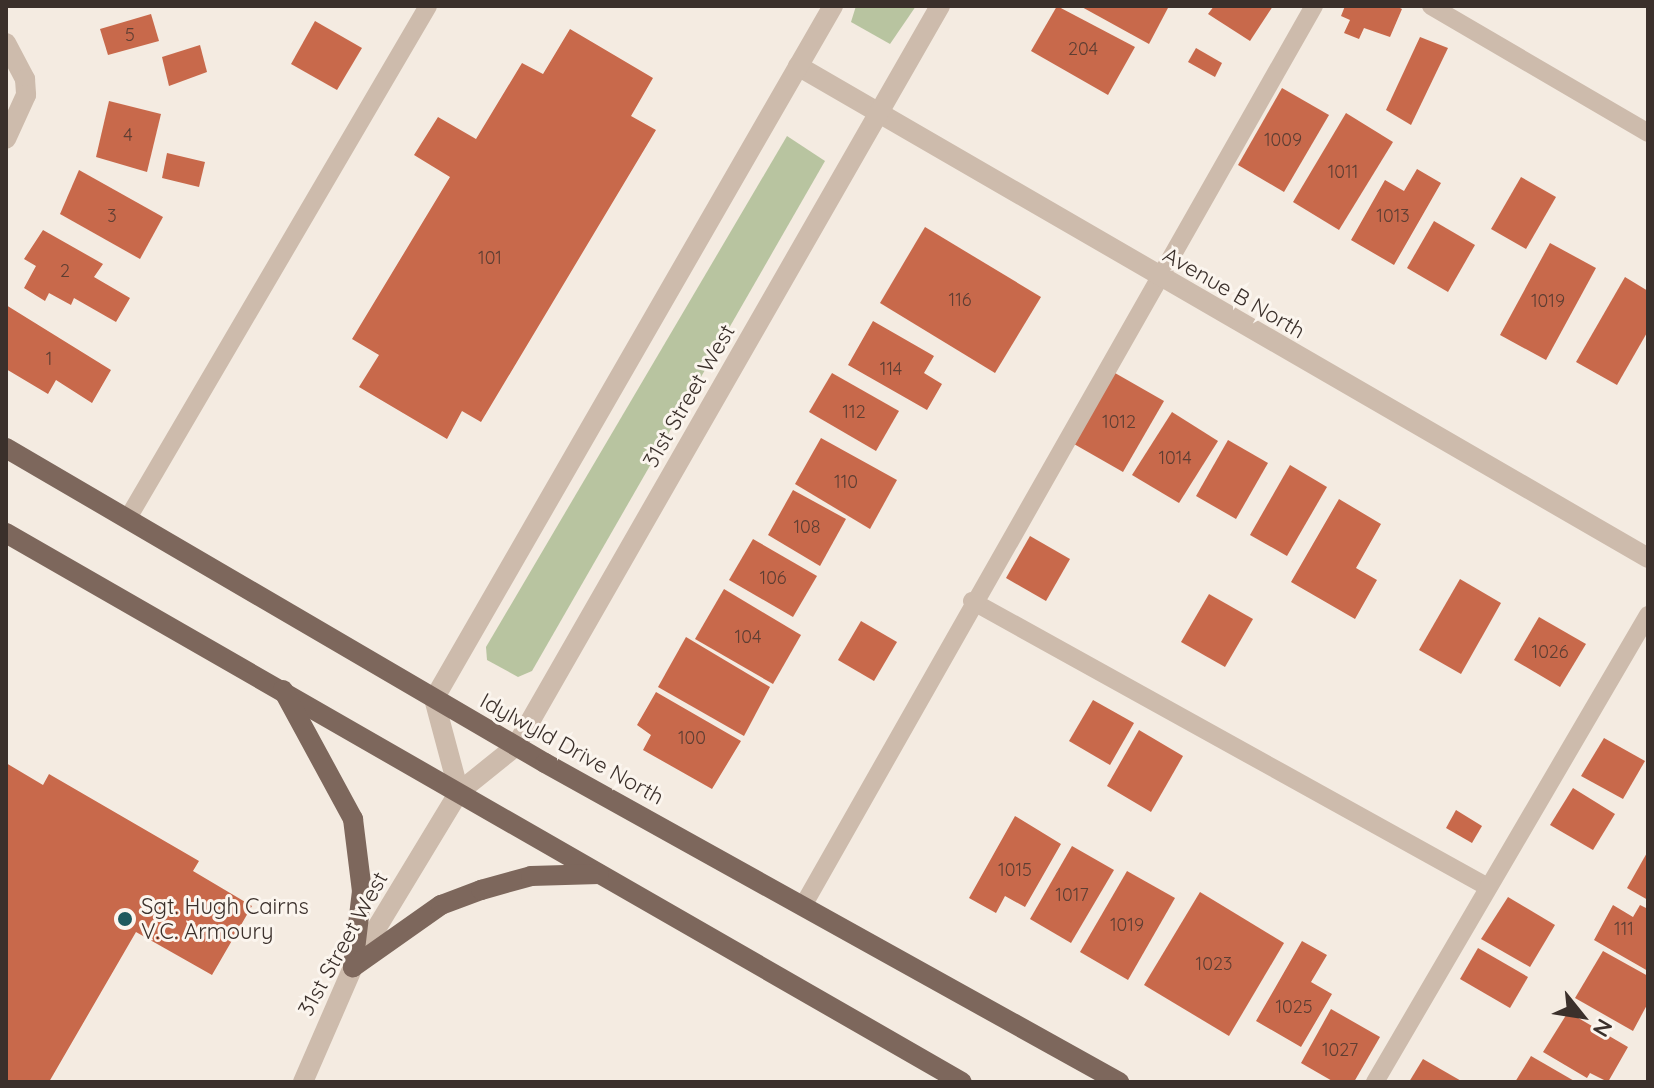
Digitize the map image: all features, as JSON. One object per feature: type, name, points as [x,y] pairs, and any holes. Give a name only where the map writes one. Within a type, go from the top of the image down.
[{"type":"main road","name":"Idylwyld Drive North","points":[[6,448],[516,746],[1119,1082]]},
{"type":"main road","points":[[6,533],[962,1082]]},
{"type":"main road","points":[[283,690],[353,819],[362,891],[353,967]]},
{"type":"main road","points":[[353,967],[441,905],[531,876],[599,874]]},
{"type":"street","points":[[459,792],[434,699],[833,6]]},
{"type":"street","name":"31st Street West","points":[[303,1082],[353,967],[459,792],[516,746],[940,6]]},
{"type":"street","points":[[6,43],[25,79],[26,95],[6,139]]},
{"type":"street","name":"Avenue B North","points":[[798,66],[1648,558]]},
{"type":"lane","points":[[128,518],[428,6]]},
{"type":"lane","points":[[804,904],[972,601],[1314,6]]},
{"type":"lane","points":[[1431,6],[1648,133]]},
{"type":"lane","points":[[972,601],[1488,887]]},
{"type":"lane","points":[[1375,1082],[1648,615]]},
{"type":"green space","points":[[856,6],[916,6],[890,44],[851,22]]},
{"type":"green space","points":[[787,136],[825,161],[532,671],[518,677],[487,660],[486,647]]},
{"type":"building","points":[[1057,6],[1135,47],[1108,95],[1031,51]]},
{"type":"building","points":[[1080,6],[1169,6],[1149,44]]},
{"type":"building","points":[[1214,6],[1273,6],[1250,41],[1208,14]]},
{"type":"building","points":[[1345,6],[1396,6],[1402,9],[1390,37],[1364,28],[1359,39],[1344,33],[1350,20],[1341,16]]},
{"type":"building","points":[[151,14],[159,41],[108,55],[100,29]]},
{"type":"building","points":[[315,21],[362,48],[337,90],[291,64]]},
{"type":"building","points":[[570,29],[653,78],[631,116],[656,130],[481,422],[462,411],[447,439],[359,387],[379,355],[352,339],[450,177],[414,155],[438,117],[476,139],[522,63],[543,74]]},
{"type":"building","points":[[1420,37],[1448,48],[1411,125],[1386,110]]},
{"type":"building","points":[[200,45],[207,72],[169,86],[162,57]]},
{"type":"building","points":[[1196,48],[1222,63],[1215,77],[1188,62]]},
{"type":"building","points":[[1282,88],[1329,115],[1284,192],[1238,165]]},
{"type":"building","points":[[109,101],[161,114],[147,172],[96,157]]},
{"type":"building","points":[[1346,113],[1393,142],[1339,230],[1293,202]]},
{"type":"building","points":[[167,153],[205,162],[199,187],[162,178]]},
{"type":"building","points":[[1417,169],[1441,183],[1394,265],[1351,240],[1385,180],[1404,191]]},
{"type":"building","points":[[79,170],[163,217],[140,259],[60,214]]},
{"type":"building","points":[[1521,177],[1556,197],[1526,249],[1491,229]]},
{"type":"building","points":[[1434,221],[1475,245],[1448,292],[1407,268]]},
{"type":"building","points":[[925,227],[1041,297],[995,373],[880,303]]},
{"type":"building","points":[[43,230],[103,264],[94,277],[130,298],[116,322],[74,298],[71,305],[49,293],[45,301],[24,288],[36,266],[24,259]]},
{"type":"building","points":[[1550,243],[1596,268],[1546,360],[1500,335]]},
{"type":"building","points":[[1625,277],[1648,291],[1648,331],[1617,385],[1576,362]]},
{"type":"building","points":[[6,305],[111,370],[92,403],[56,380],[48,394],[6,369]]},
{"type":"building","points":[[873,321],[934,356],[924,373],[942,384],[927,410],[848,365]]},
{"type":"building","points":[[832,373],[899,411],[876,451],[809,412]]},
{"type":"building","points":[[1115,373],[1164,401],[1123,472],[1074,444]]},
{"type":"building","points":[[1172,412],[1218,441],[1179,503],[1132,475]]},
{"type":"building","points":[[821,438],[897,480],[870,529],[795,484]]},
{"type":"building","points":[[1228,440],[1268,463],[1236,519],[1196,496]]},
{"type":"building","points":[[1290,465],[1327,487],[1287,556],[1250,535]]},
{"type":"building","points":[[793,490],[846,519],[820,566],[768,535]]},
{"type":"building","points":[[1339,499],[1381,524],[1356,568],[1377,580],[1355,619],[1291,582]]},
{"type":"building","points":[[1030,536],[1070,559],[1046,601],[1006,578]]},
{"type":"building","points":[[753,539],[817,576],[793,617],[729,580]]},
{"type":"building","points":[[1460,579],[1501,603],[1461,674],[1419,650]]},
{"type":"building","points":[[724,589],[801,635],[773,684],[695,639]]},
{"type":"building","points":[[1209,594],[1253,619],[1225,667],[1181,642]]},
{"type":"building","points":[[1539,617],[1586,644],[1560,687],[1514,660]]},
{"type":"building","points":[[861,621],[897,642],[874,681],[838,660]]},
{"type":"building","points":[[686,637],[770,687],[744,736],[658,687]]},
{"type":"building","points":[[656,692],[741,741],[712,789],[643,750],[651,735],[637,725]]},
{"type":"building","points":[[1093,700],[1134,723],[1110,765],[1069,741]]},
{"type":"building","points":[[1139,730],[1183,756],[1151,812],[1107,786]]},
{"type":"building","points":[[1604,738],[1645,761],[1623,799],[1581,776]]},
{"type":"building","name":"Sgt. Hugh Cairns V.C. Armoury","points":[[6,763],[43,785],[49,774],[199,861],[193,871],[252,906],[212,975],[136,932],[49,1082],[6,1082]]},
{"type":"building","points":[[1573,788],[1615,814],[1593,850],[1550,825]]},
{"type":"building","points":[[1456,810],[1482,826],[1472,843],[1446,828]]},
{"type":"building","points":[[1015,816],[1061,844],[1025,907],[1005,896],[996,913],[969,898]]},
{"type":"building","points":[[1072,846],[1114,870],[1071,943],[1030,919]]},
{"type":"building","points":[[1648,851],[1648,900],[1627,888]]},
{"type":"building","points":[[1127,871],[1175,898],[1128,980],[1080,952]]},
{"type":"building","points":[[1200,892],[1284,943],[1229,1036],[1144,985]]},
{"type":"building","points":[[1508,897],[1555,925],[1530,967],[1481,939]]},
{"type":"building","points":[[1613,905],[1633,917],[1640,905],[1648,909],[1648,971],[1594,940]]},
{"type":"building","points":[[1302,941],[1327,955],[1311,982],[1332,994],[1301,1047],[1256,1021]]},
{"type":"building","points":[[1478,948],[1528,977],[1510,1008],[1460,979]]},
{"type":"building","points":[[1603,951],[1648,976],[1648,1003],[1633,1031],[1575,998]]},
{"type":"building","points":[[1331,1009],[1380,1037],[1354,1082],[1334,1082],[1301,1063]]},
{"type":"building","points":[[1568,1012],[1628,1047],[1608,1082],[1590,1073],[1587,1078],[1543,1052]]},
{"type":"building","points":[[1531,1056],[1576,1082],[1515,1082]]},
{"type":"building","points":[[1423,1059],[1463,1082],[1409,1082]]},
{"type":"place","name":"Sgt. Hugh Cairns V.C. Armoury","points":[[125,919]]}]
